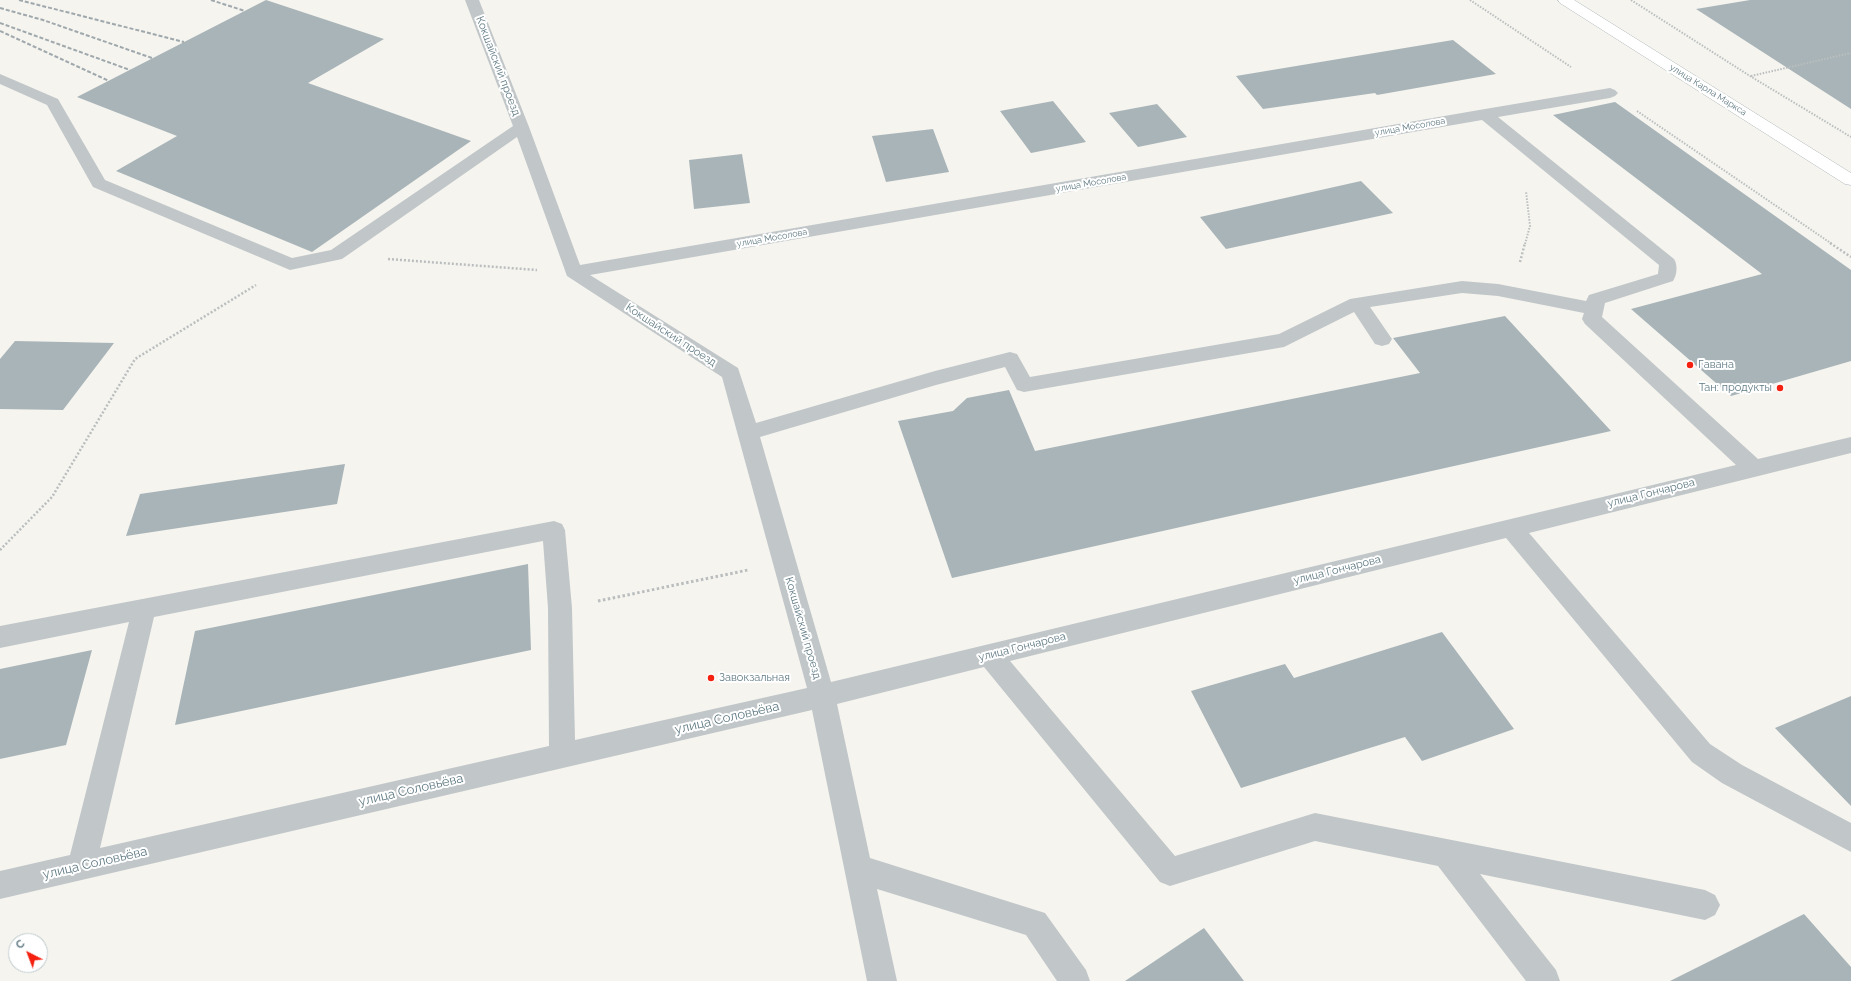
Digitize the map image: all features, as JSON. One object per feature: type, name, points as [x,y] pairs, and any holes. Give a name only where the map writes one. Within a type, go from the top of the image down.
[{"type":"main road","name":"улица Карла Маркса","points":[[1565,0],[1851,180]]},
{"type":"street","name":"Кокшайский проезд","points":[[472,0],[521,127],[573,272],[731,374],[822,696],[882,981]]},
{"type":"street","points":[[0,78],[52,102],[99,183],[290,264],[336,255],[521,127]]},
{"type":"street","name":"улица Мосолова","points":[[573,272],[1610,93]]},
{"type":"street","points":[[1485,114],[1668,263],[1667,277],[1596,299],[1592,319],[1754,468]]},
{"type":"street","points":[[748,433],[935,378],[1010,359],[1024,385],[1284,340],[1357,303],[1462,287],[1498,290],[1594,309]]},
{"type":"street","points":[[1357,303],[1382,339]]},
{"type":"street","name":"улица Гончарова","points":[[822,696],[1851,445]]},
{"type":"street","points":[[1510,528],[1701,753],[1732,774],[1851,838]]},
{"type":"street","points":[[0,638],[554,530],[560,608],[562,755]]},
{"type":"street","points":[[81,866],[144,610]]},
{"type":"street","points":[[989,655],[1170,872],[1315,827],[1705,906]]},
{"type":"street","name":"улица Соловьёва","points":[[0,885],[822,696]]},
{"type":"street","points":[[1446,853],[1545,981]]},
{"type":"street","points":[[859,869],[1035,923],[1075,981]]},
{"type":"path","points":[[1470,0],[1851,257]]},
{"type":"path","points":[[1631,0],[1750,76],[1851,137]]},
{"type":"path","points":[[1750,76],[1851,53]]},
{"type":"path","points":[[1472,288],[1521,262],[1530,226],[1520,142]]},
{"type":"path","points":[[336,255],[573,272]]},
{"type":"path","points":[[0,550],[52,497],[135,359],[290,264]]},
{"type":"path","points":[[560,608],[784,563]]},
{"type":"building","points":[[266,0],[384,39],[308,83],[471,141],[312,252],[116,171],[177,136],[77,97]]},
{"type":"building","points":[[1750,0],[1851,0],[1851,109],[1696,9]]},
{"type":"building","points":[[1453,40],[1496,74],[1377,95],[1375,93],[1263,109],[1236,76]]},
{"type":"building","points":[[1053,101],[1086,142],[1031,153],[1000,111]]},
{"type":"building","points":[[1615,102],[1851,270],[1851,361],[1731,396],[1631,309],[1762,274],[1553,115]]},
{"type":"building","points":[[1157,104],[1187,137],[1138,147],[1109,113]]},
{"type":"building","points":[[933,129],[949,172],[886,182],[872,136]]},
{"type":"building","points":[[742,154],[750,203],[694,209],[689,160]]},
{"type":"building","points":[[1361,181],[1393,213],[1226,249],[1200,217]]},
{"type":"building","points":[[1505,316],[1611,431],[952,578],[898,421],[953,411],[967,398],[1009,390],[1035,451],[1420,373],[1393,338]]},
{"type":"building","points":[[15,341],[114,343],[63,410],[0,409],[0,359]]},
{"type":"building","points":[[345,464],[337,504],[126,536],[140,494]]},
{"type":"building","points":[[528,564],[531,650],[175,725],[195,631]]},
{"type":"building","points":[[1442,632],[1514,729],[1422,761],[1405,737],[1241,788],[1191,691],[1285,664],[1294,678]]},
{"type":"building","points":[[92,650],[66,745],[0,759],[0,669]]},
{"type":"building","points":[[1851,696],[1851,806],[1775,728]]},
{"type":"building","points":[[1804,914],[1851,967],[1851,981],[1670,981]]},
{"type":"building","points":[[1204,928],[1244,981],[1125,981]]},
{"type":"railway","points":[[19,0],[184,42]]},
{"type":"railway","points":[[211,0],[245,11]]},
{"type":"railway","points":[[0,8],[43,20],[152,58]]},
{"type":"railway","points":[[0,23],[130,70]]},
{"type":"railway","points":[[0,31],[109,81]]},
{"type":"place","name":"Гавана","points":[[1690,365]]},
{"type":"place","name":"Тан: продукты","points":[[1780,388]]},
{"type":"place","name":"Завокзальная","points":[[711,678]]}]
